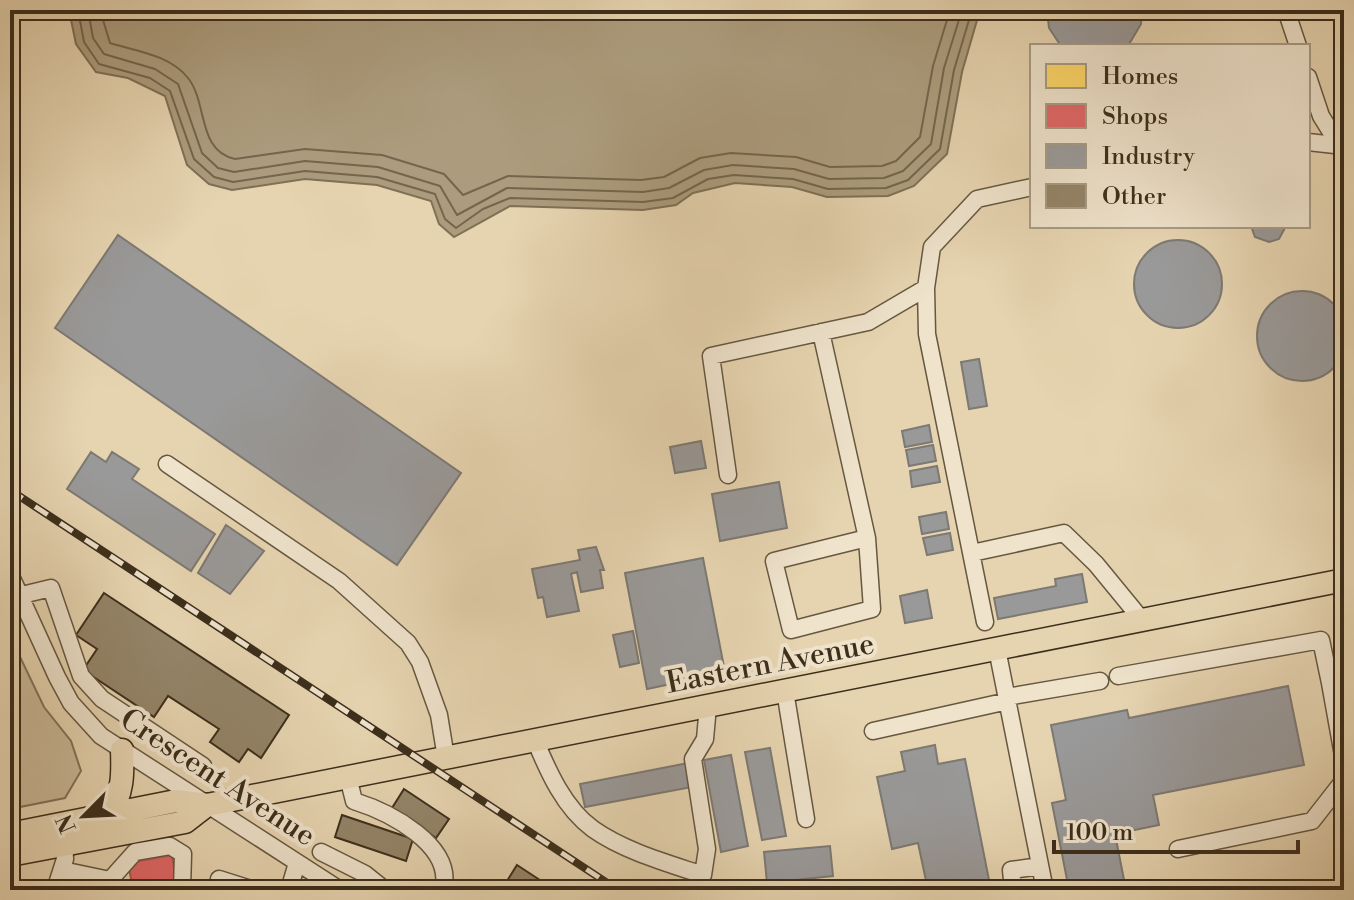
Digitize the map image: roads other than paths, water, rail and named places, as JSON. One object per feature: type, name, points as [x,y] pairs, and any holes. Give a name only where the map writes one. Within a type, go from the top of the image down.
[{"type":"main road","name":"Eastern Avenue","points":[[10,855],[109,814],[176,801],[207,805],[1344,580]]},
{"type":"main road","points":[[109,814],[117,802],[123,780],[122,750]]},
{"type":"main road","name":"Eastern Avenue","points":[[10,834],[64,834],[133,842],[185,822],[207,805]]},
{"type":"street","points":[[1286,10],[1297,44]]},
{"type":"street","points":[[1310,83],[1321,116],[1343,149]]},
{"type":"street","points":[[1310,142],[1343,149]]},
{"type":"street","points":[[985,622],[927,334],[926,288],[932,247],[954,220],[977,199],[1030,187]]},
{"type":"street","points":[[728,475],[711,356],[868,322],[926,288]]},
{"type":"street","points":[[821,332],[867,538],[872,609],[791,630],[774,561],[867,538]]},
{"type":"street","points":[[167,464],[339,581],[408,643],[420,662],[439,715],[446,758]]},
{"type":"street","points":[[972,553],[1064,533],[1096,564],[1142,620]]},
{"type":"street","name":"Crescent Avenue","points":[[10,574],[71,703],[101,736],[340,890]]},
{"type":"street","points":[[22,595],[51,588],[81,676],[102,699],[203,766]]},
{"type":"street","points":[[1118,676],[1321,640],[1337,682],[1344,761]]},
{"type":"street","points":[[997,649],[1045,890]]},
{"type":"street","points":[[873,731],[1007,699],[1100,681]]},
{"type":"street","points":[[785,691],[806,819]]},
{"type":"street","points":[[535,740],[554,783],[592,828],[655,858],[703,875],[707,849],[693,759],[705,739],[708,706]]},
{"type":"street","points":[[147,767],[164,742]]},
{"type":"street","points":[[348,777],[354,801],[388,815],[421,838],[440,859],[443,890]]},
{"type":"street","points":[[1178,849],[1312,821],[1344,780]]},
{"type":"street","points":[[55,890],[62,870],[64,834]]},
{"type":"street","points":[[62,870],[116,885],[133,842],[170,846],[183,854],[182,890]]},
{"type":"street","points":[[321,852],[365,874],[380,886],[378,890]]},
{"type":"street","points":[[289,890],[297,863]]},
{"type":"street","points":[[1013,890],[1011,870],[1040,866]]},
{"type":"street","points":[[219,879],[254,890]]},
{"type":"water","points":[[69,10],[980,10],[962,72],[947,154],[914,186],[888,196],[827,197],[792,187],[735,183],[693,193],[676,205],[643,210],[510,206],[454,237],[439,224],[431,201],[377,185],[305,179],[232,190],[209,184],[187,165],[165,96],[128,78],[96,72],[76,44]]},
{"type":"railway","points":[[10,490],[618,890]]}]
